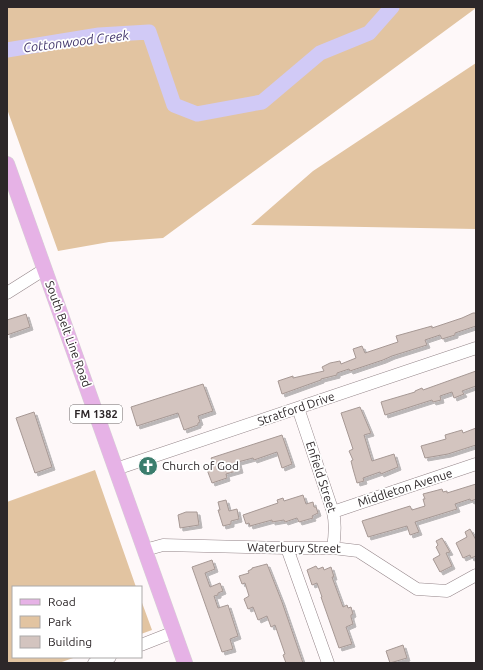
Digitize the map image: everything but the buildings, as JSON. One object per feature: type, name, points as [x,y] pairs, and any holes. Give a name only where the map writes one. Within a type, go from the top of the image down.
[{"type":"main road","name":"South Belt Line Road","points":[[7,164],[185,663]]},
{"type":"street","points":[[7,292],[45,269]]},
{"type":"street","name":"Stratford Drive","points":[[116,469],[476,348]]},
{"type":"street","name":"Enfield Street","points":[[298,408],[333,512],[336,528],[333,548]]},
{"type":"street","name":"Middleton Avenue","points":[[333,512],[476,464]]},
{"type":"street","name":"Waterbury Street","points":[[145,550],[163,545],[333,548],[358,551],[417,589],[447,591],[476,576]]},
{"type":"street","points":[[287,548],[328,663]]},
{"type":"street","points":[[142,645],[174,632]]},
{"type":"street","points":[[94,663],[107,658]]},
{"type":"green space","points":[[7,7],[476,8],[163,238],[109,242],[58,251],[7,109]]},
{"type":"green space","points":[[476,63],[476,229],[251,225],[313,171]]},
{"type":"green space","points":[[95,470],[136,586],[12,586],[12,658],[73,658],[59,663],[7,663],[7,502]]},
{"type":"green space","points":[[142,603],[152,630],[142,634]]},
{"type":"waterway","name":"Cottonwood Creek","points":[[7,50],[99,35],[149,32],[174,105],[197,114],[262,102],[320,53],[369,33],[392,7]]},
{"type":"place","name":"Church of God","points":[[148,466]]}]
